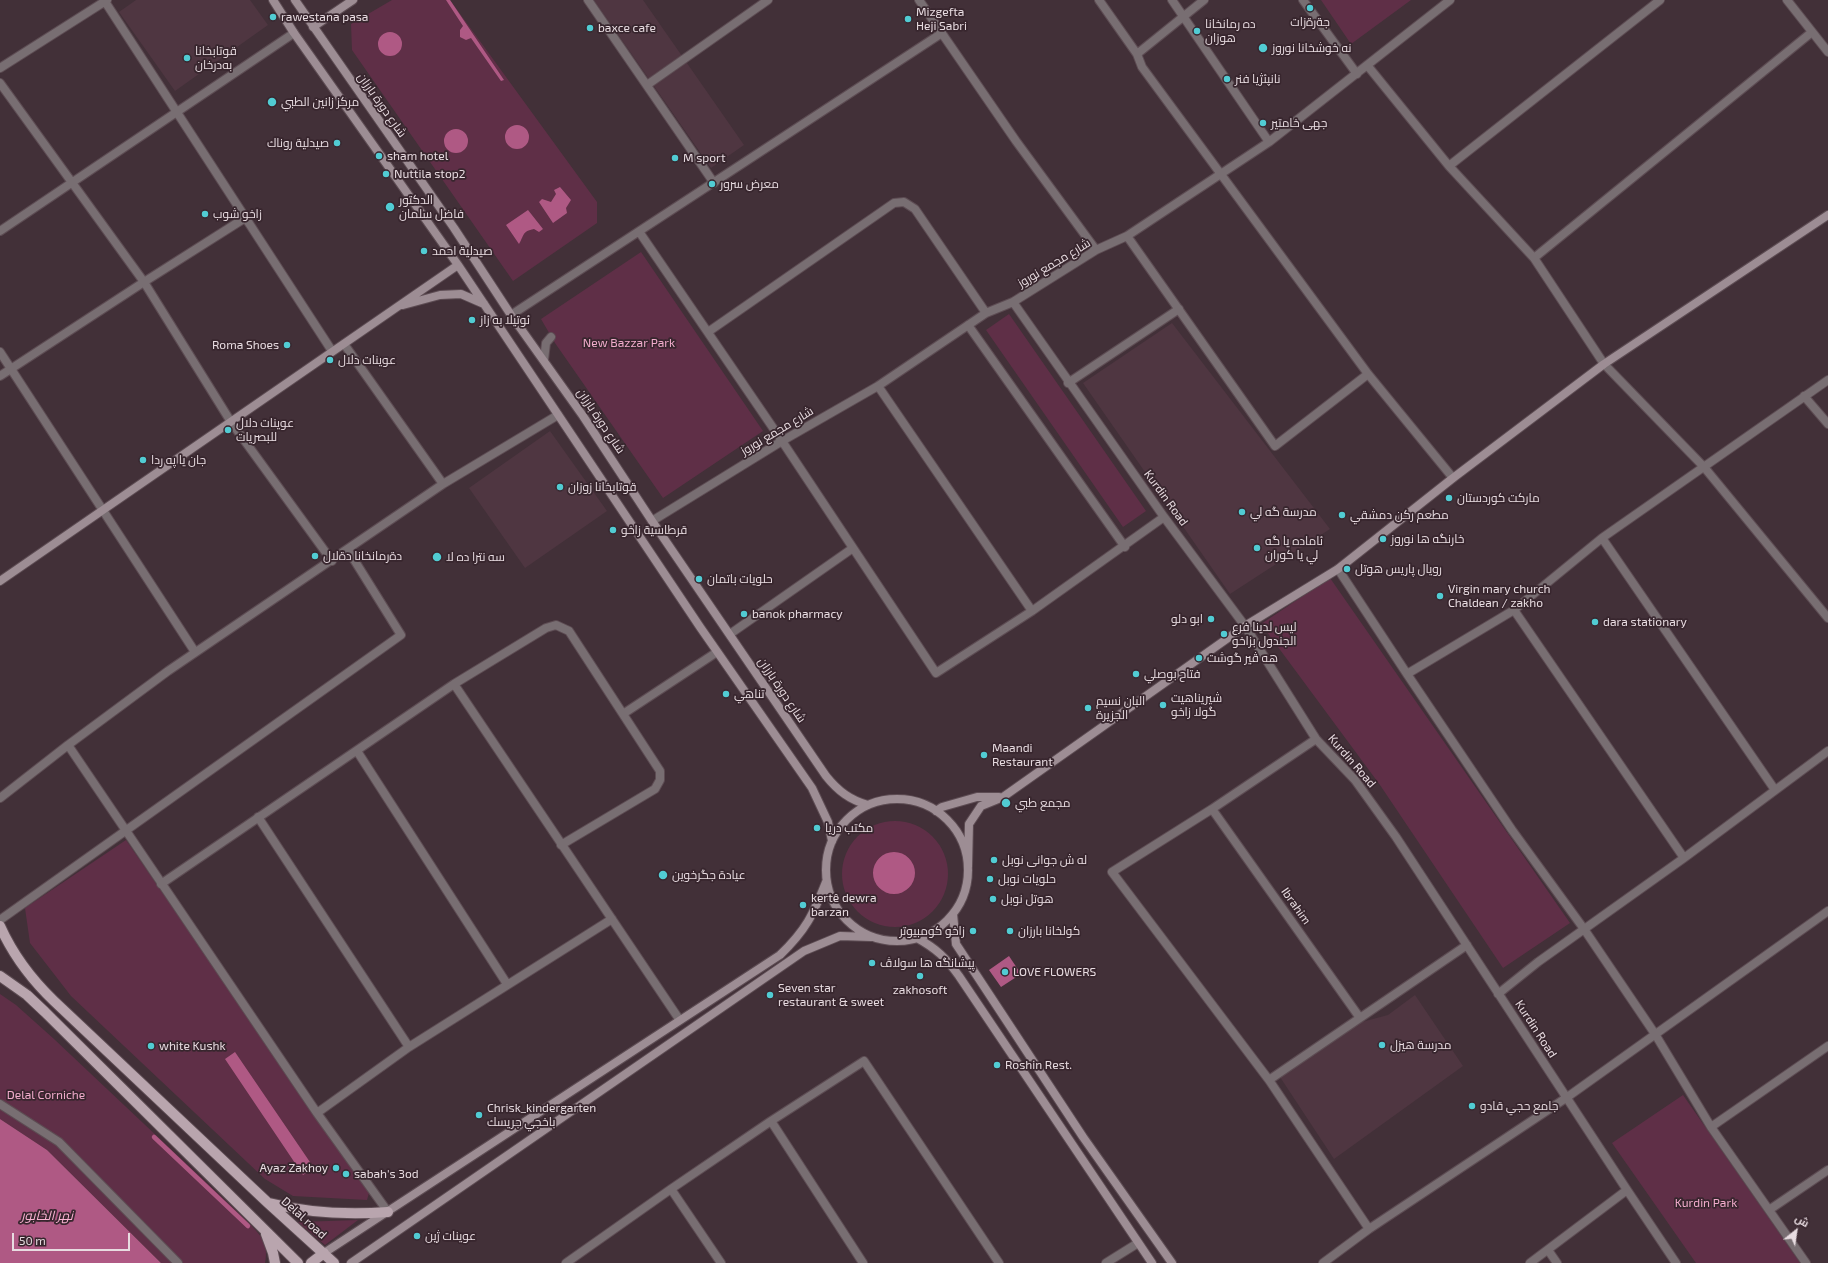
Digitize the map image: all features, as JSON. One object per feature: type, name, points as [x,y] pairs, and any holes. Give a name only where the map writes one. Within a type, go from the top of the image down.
[{"type":"main road","points":[[273,0],[294,33],[458,265],[717,652],[812,788],[828,822],[832,840]]},
{"type":"main road","name":"شارع دورة بارزان","points":[[295,0],[583,416],[652,521],[833,785],[849,798],[868,806]]},
{"type":"main road","points":[[313,27],[353,0]]},
{"type":"main road","points":[[351,1263],[804,951],[840,936],[871,937],[902,941],[931,933],[953,914],[961,900],[965,889],[968,867],[969,824],[980,806],[1004,797],[1245,626],[1338,569],[1453,478],[1604,364],[1828,214]]},
{"type":"main road","points":[[1,578],[104,510],[458,265]]},
{"type":"main road","points":[[396,307],[440,295],[461,294],[484,304]]},
{"type":"main road","points":[[936,811],[942,807],[977,797],[1004,797]]},
{"type":"main road","points":[[871,937],[855,928],[841,915],[831,899],[826,882],[826,865],[832,840],[843,823],[853,814],[868,806],[886,800],[903,799],[920,803],[936,811],[959,835],[965,851],[968,867]]},
{"type":"main road","points":[[311,1263],[679,1019],[780,955],[797,939],[807,925],[826,882]]},
{"type":"main road","points":[[953,914],[956,944],[1083,1137],[1172,1263]]},
{"type":"main road","name":"Delal road","points":[[0,926],[16,956],[40,987],[267,1202],[334,1263]]},
{"type":"main road","points":[[917,938],[932,946],[945,957],[959,976],[1152,1263]]},
{"type":"main road","points":[[0,976],[26,995],[45,1012],[298,1263]]},
{"type":"main road","points":[[267,1202],[287,1207],[327,1213],[361,1214],[388,1212]]},
{"type":"main road","points":[[262,1227],[269,1239],[275,1263]]},
{"type":"street","points":[[0,68],[105,0],[176,112],[332,351]]},
{"type":"street","points":[[588,0],[714,183]]},
{"type":"street","points":[[647,85],[768,0]]},
{"type":"street","points":[[1098,0],[1137,54],[1142,67],[1368,374],[1453,478]]},
{"type":"street","points":[[1172,0],[1269,142]]},
{"type":"street","points":[[1137,54],[1204,0]]},
{"type":"street","points":[[1303,0],[1357,74]]},
{"type":"street","name":"شارع مجمع نوروز","points":[[652,521],[782,441],[878,386],[986,313],[1013,302],[1096,250],[1128,236],[1269,142],[1450,0]]},
{"type":"street","points":[[1450,166],[1660,0]]},
{"type":"street","points":[[1787,0],[1828,52]]},
{"type":"street","points":[[922,1],[942,33],[1016,141],[1096,250]]},
{"type":"street","points":[[1534,258],[1812,32]]},
{"type":"street","points":[[0,231],[294,33]]},
{"type":"street","points":[[512,315],[640,233],[942,33]]},
{"type":"street","points":[[1367,65],[1450,166],[1534,258],[1604,364],[1704,467],[1828,618]]},
{"type":"street","points":[[0,83],[144,282],[231,422],[332,560]]},
{"type":"street","points":[[708,332],[894,203],[904,202],[915,209],[986,313]]},
{"type":"street","points":[[0,376],[245,218]]},
{"type":"street","points":[[640,233],[782,441],[936,673],[1032,611],[1125,547],[1164,517]]},
{"type":"street","points":[[1128,236],[1178,310],[1275,446],[1368,374]]},
{"type":"street","name":"Kurdin Road","points":[[1013,302],[1068,383],[1164,517],[1245,626],[1316,738],[1355,780],[1467,945],[1566,1098],[1676,1263]]},
{"type":"street","points":[[1068,383],[1178,310]]},
{"type":"street","points":[[968,324],[1125,547]]},
{"type":"street","points":[[544,360],[546,343],[552,337]]},
{"type":"street","points":[[344,344],[443,484]]},
{"type":"street","points":[[0,352],[195,652]]},
{"type":"street","points":[[1407,674],[1514,610],[1602,538],[1828,380]]},
{"type":"street","points":[[878,386],[1032,611]]},
{"type":"street","points":[[1804,396],[1828,424]]},
{"type":"street","points":[[0,798],[68,745],[195,652],[348,550],[443,484],[558,415]]},
{"type":"street","points":[[1602,538],[1775,790]]},
{"type":"street","points":[[730,634],[853,548]]},
{"type":"street","points":[[0,920],[401,635],[348,550]]},
{"type":"street","points":[[1338,569],[1512,830],[1584,929],[1655,1034],[1711,1127],[1806,1263]]},
{"type":"street","points":[[1514,610],[1684,858]]},
{"type":"street","points":[[161,884],[258,817],[358,751],[454,684],[546,628],[556,625],[569,631],[660,771],[660,780],[655,789],[646,796],[561,845]]},
{"type":"street","points":[[623,714],[717,652]]},
{"type":"street","points":[[454,684],[679,1019]]},
{"type":"street","points":[[1316,738],[1212,809],[1112,872],[1269,1080],[1369,1229]]},
{"type":"street","points":[[68,745],[317,1113],[388,1212]]},
{"type":"street","points":[[358,751],[507,984]]},
{"type":"street","points":[[1498,994],[1584,929],[1684,858],[1828,751]]},
{"type":"street","name":"Ibrahim","points":[[1212,809],[1360,1018]]},
{"type":"street","points":[[258,817],[409,1047]]},
{"type":"street","points":[[1323,1263],[1369,1229],[1566,1098],[1828,911]]},
{"type":"street","points":[[317,1113],[409,1047],[612,919]]},
{"type":"street","points":[[1269,1080],[1467,945]]},
{"type":"street","points":[[1711,1127],[1828,1046]]},
{"type":"street","points":[[569,1262],[671,1188],[864,1061],[999,1263]]},
{"type":"street","points":[[0,1104],[58,1142],[178,1263]]},
{"type":"street","points":[[771,1121],[863,1263]]},
{"type":"street","points":[[1769,1210],[1828,1170]]},
{"type":"street","points":[[671,1188],[721,1263]]},
{"type":"street","points":[[1530,1263],[1627,1190]]},
{"type":"street","points":[[1106,1263],[1138,1243]]},
{"type":"street","points":[[1548,1250],[1557,1263]]},
{"type":"shaded area","name":"قوتابخانا به‌درخان","points":[[136,0],[250,0],[268,25],[175,91],[119,12]]},
{"type":"shaded area","points":[[594,0],[643,0],[744,145],[711,168]]},
{"type":"shaded area","points":[[1172,323],[1330,529],[1230,594],[1083,383]]},
{"type":"shaded area","points":[[550,431],[607,511],[525,568],[469,488]]},
{"type":"shaded area","points":[[1415,995],[1463,1066],[1334,1159],[1280,1077],[1358,1023],[1388,1015]]},
{"type":"green space","points":[[392,0],[450,0],[597,202],[597,223],[513,281],[352,50],[351,24]]},
{"type":"green space","points":[[1321,0],[1411,0],[1351,44]]},
{"type":"green space","name":"New Bazzar Park","points":[[641,252],[763,431],[663,498],[555,343],[541,319]]},
{"type":"green space","points":[[1009,314],[1146,511],[1123,527],[986,330]]},
{"type":"green space","points":[[1330,578],[1570,923],[1503,968],[1380,785],[1261,624]]},
{"type":"green space","points":[[895,821],[915,825],[933,836],[944,854],[948,874],[944,894],[933,912],[915,923],[895,927],[875,923],[857,912],[846,894],[842,874],[846,854],[857,836],[875,825]]},
{"type":"green space","points":[[126,840],[369,1193],[367,1200],[293,1196],[265,1179],[71,996],[30,943],[25,908]]},
{"type":"green space","name":"Delal Corniche","points":[[0,994],[16,1005],[54,1039],[249,1223],[263,1240],[265,1245],[265,1263],[161,1263],[47,1150],[0,1119]]},
{"type":"green space","name":"Kurdin Park","points":[[1683,1095],[1800,1263],[1696,1263],[1612,1143]]},
{"type":"green space","points":[[358,1220],[325,1245],[298,1222]]},
{"type":"water","points":[[446,0],[450,0],[504,80],[501,81],[471,38],[466,40],[460,37],[460,30],[463,26]]},
{"type":"water","points":[[390,32],[399,35],[402,44],[399,53],[390,56],[381,53],[378,44],[381,35]]},
{"type":"water","points":[[517,125],[526,128],[529,137],[526,146],[517,149],[508,146],[505,137],[508,128]]},
{"type":"water","points":[[456,129],[465,132],[468,141],[465,150],[456,153],[447,150],[444,141],[447,132]]},
{"type":"water","points":[[560,187],[571,200],[566,208],[567,213],[553,223],[539,202],[542,199],[551,202],[556,194],[554,190]]},
{"type":"water","points":[[528,210],[543,229],[539,232],[534,229],[527,231],[519,244],[506,225]]},
{"type":"water","points":[[890,852],[898,852],[906,855],[912,861],[915,873],[912,885],[906,891],[898,894],[890,894],[882,891],[876,885],[873,877],[873,869],[876,861],[882,855]]},
{"type":"water","name":"LOVE FLOWERS","points":[[1009,956],[1021,974],[1001,987],[989,970]]},
{"type":"water","points":[[235,1052],[314,1168],[303,1175],[225,1059]]},
{"type":"water","name":"نهر الخابور","points":[[0,1119],[47,1150],[161,1263],[0,1263]]},
{"type":"waterway","points":[[154,1137],[248,1226]]},
{"type":"place","name":"جةرةزات","points":[[1310,8]]},
{"type":"place","name":"rawestana pasa","points":[[273,17]]},
{"type":"place","name":"Mizgefta Heji Sabri","points":[[908,19]]},
{"type":"place","name":"baxce cafe","points":[[590,28]]},
{"type":"place","name":"ده رمانخانا هوزان","points":[[1197,31]]},
{"type":"place","name":"نه خوشخانا نوروز","points":[[1263,48]]},
{"type":"place","name":"قوتابخانا به‌درخان","points":[[187,58]]},
{"type":"place","name":"نانپئژيا فنر","points":[[1227,79]]},
{"type":"place","name":"مركز زانين الطبي","points":[[272,102]]},
{"type":"place","name":"جهى خامتير","points":[[1263,123]]},
{"type":"place","name":"صيدلية روناك","points":[[337,143]]},
{"type":"place","name":"sham hotel","points":[[379,156]]},
{"type":"place","name":"M sport","points":[[675,158]]},
{"type":"place","name":"Nuttila stop2","points":[[386,174]]},
{"type":"place","name":"معرض سرور","points":[[712,184]]},
{"type":"place","name":"الدكتور فاضل سلمان","points":[[390,207]]},
{"type":"place","name":"زاخو شوب","points":[[205,214]]},
{"type":"place","name":"صيدلية احمد","points":[[424,251]]},
{"type":"place","name":"ئوتيلا به زاز","points":[[472,320]]},
{"type":"place","name":"Roma Shoes","points":[[287,345]]},
{"type":"place","name":"عوينات دلال","points":[[330,360]]},
{"type":"place","name":"عوينات دلال للبصريات","points":[[228,430]]},
{"type":"place","name":"جان يا په ردا","points":[[143,460]]},
{"type":"place","name":"قوتابخانا زوزان","points":[[560,487]]},
{"type":"place","name":"ماركت كوردستان","points":[[1449,498]]},
{"type":"place","name":"مدرسة گه لي","points":[[1242,512]]},
{"type":"place","name":"مطعم ركن دمشقي","points":[[1342,515]]},
{"type":"place","name":"قرطاسية زاخو","points":[[613,530]]},
{"type":"place","name":"خارنگه ها نوروز","points":[[1383,539]]},
{"type":"place","name":"ئاماده يا گه لي يا كوران","points":[[1257,548]]},
{"type":"place","name":"دةرمانخانا دةلال","points":[[315,556]]},
{"type":"place","name":"سه نترا ده لا","points":[[437,557]]},
{"type":"place","name":"رويال پاريس هوتل","points":[[1347,569]]},
{"type":"place","name":"حلويات باتمان","points":[[699,579]]},
{"type":"place","name":"Virgin mary church Chaldean / zakho","points":[[1440,596]]},
{"type":"place","name":"banok pharmacy","points":[[744,614]]},
{"type":"place","name":"ابو دلو","points":[[1211,619]]},
{"type":"place","name":"dara stationary","points":[[1595,622]]},
{"type":"place","name":"ليس لدينا فرع الجندول بزاخو","points":[[1224,634]]},
{"type":"place","name":"هه ڤير گوشت","points":[[1199,658]]},
{"type":"place","name":"فتاح بوصلي","points":[[1136,674]]},
{"type":"place","name":"تناهي","points":[[726,694]]},
{"type":"place","name":"شيريناهيت گولا زاخو","points":[[1163,705]]},
{"type":"place","name":"البان نسيم الجزيرة","points":[[1088,708]]},
{"type":"place","name":"Maandi Restaurant","points":[[984,755]]},
{"type":"place","name":"مجمع طبي","points":[[1006,803]]},
{"type":"place","name":"مكتب دريا","points":[[817,828]]},
{"type":"place","name":"له ش جوانى نوبل","points":[[994,860]]},
{"type":"place","name":"عيادة جگرخوين","points":[[663,875]]},
{"type":"place","name":"حلويات نوبل","points":[[990,879]]},
{"type":"place","name":"هوتل نوبل","points":[[993,899]]},
{"type":"place","name":"kertê dewra barzan","points":[[803,905]]},
{"type":"place","name":"زاخو كومبيوتر","points":[[973,931]]},
{"type":"place","name":"كولخانا بارزان","points":[[1010,931]]},
{"type":"place","name":"پيشانگه ها سولاڤ","points":[[872,963]]},
{"type":"place","name":"LOVE FLOWERS","points":[[1005,972]]},
{"type":"place","name":"zakhosoft","points":[[920,976]]},
{"type":"place","name":"Seven star restaurant & sweet","points":[[770,995]]},
{"type":"place","name":"مدرسة هيزل","points":[[1382,1045]]},
{"type":"place","name":"white Kushk","points":[[151,1046]]},
{"type":"place","name":"Roshin Rest.","points":[[997,1065]]},
{"type":"place","name":"جامع حجي قادو","points":[[1472,1106]]},
{"type":"place","name":"Chrisk_kindergarten باخجي جريسك","points":[[479,1115]]},
{"type":"place","name":"Ayaz Zakhoy","points":[[336,1168]]},
{"type":"place","name":"sabah's 3od","points":[[346,1174]]},
{"type":"place","name":"عوینات ژین","points":[[417,1236]]}]
